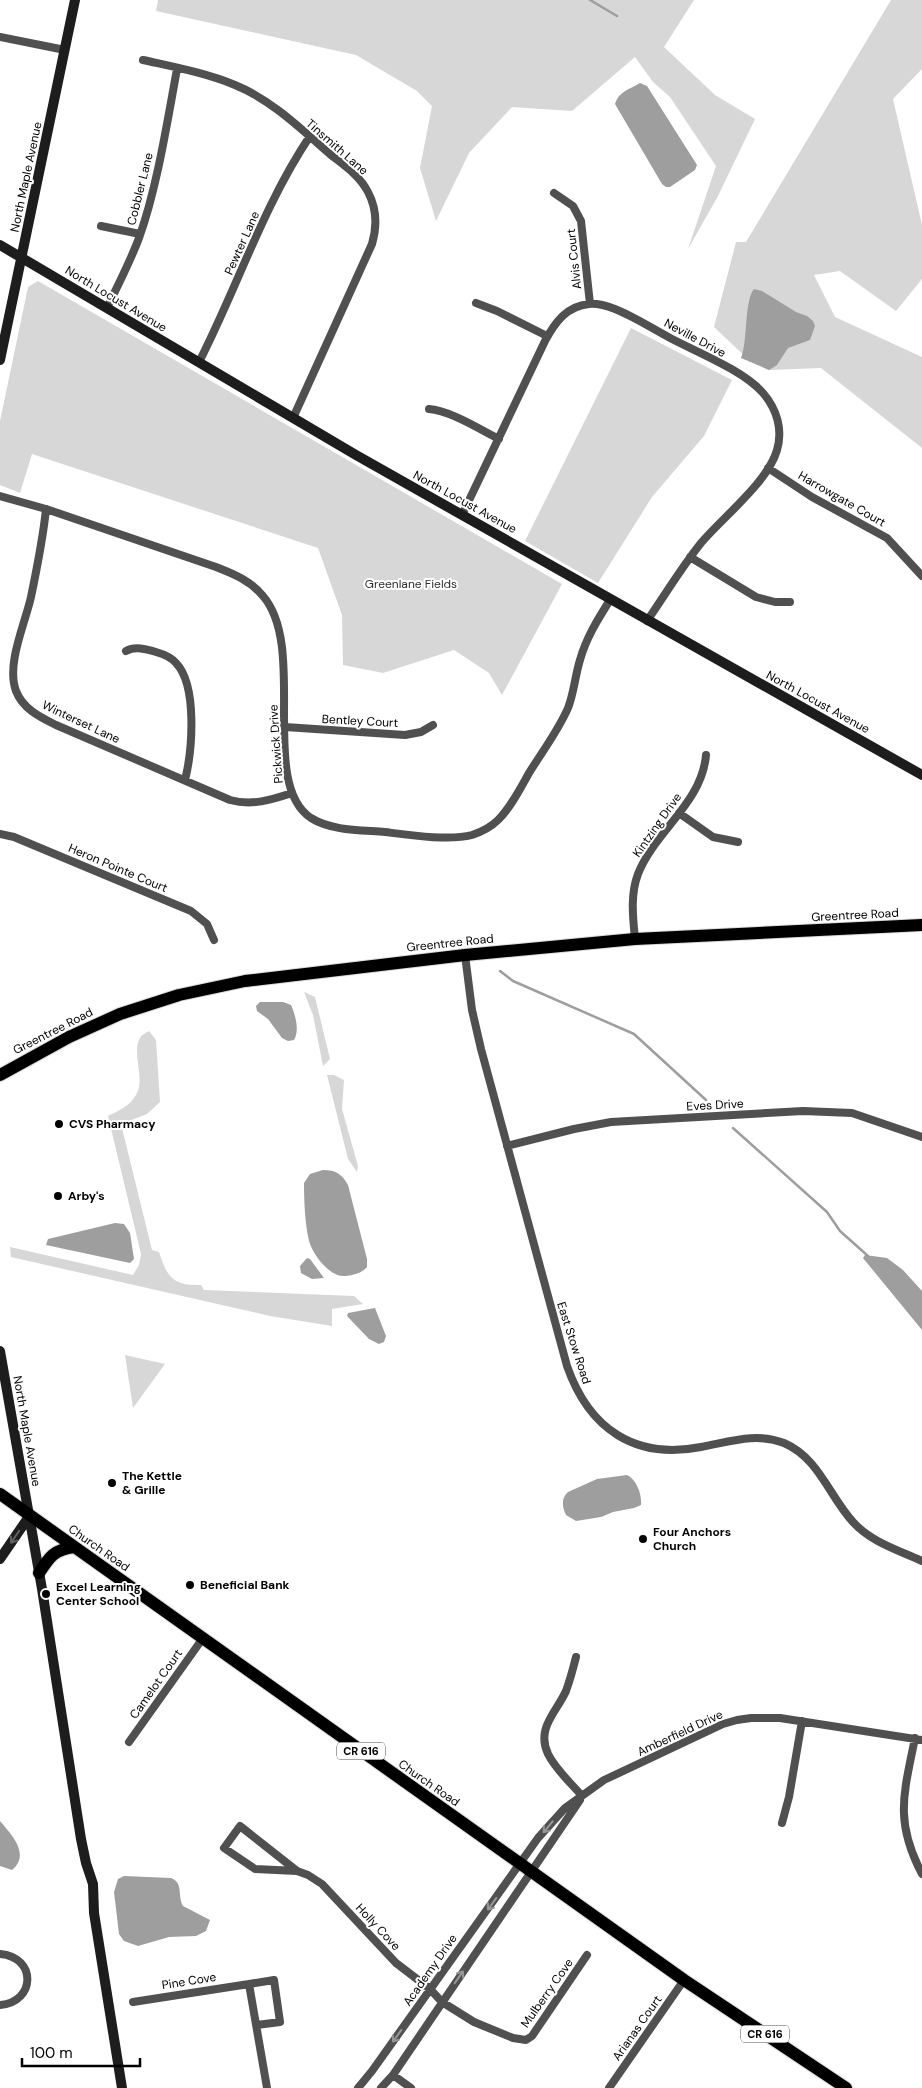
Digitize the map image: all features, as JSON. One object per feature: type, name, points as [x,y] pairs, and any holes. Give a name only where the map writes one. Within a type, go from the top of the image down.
[{"type":"main road","name":"Greentree Road","points":[[0,1074],[102,1021],[139,1007],[223,985],[289,974],[465,955],[635,940],[922,925]]},
{"type":"main road","name":"Church Road","points":[[0,1494],[684,1980],[846,2088]]},
{"type":"main road","points":[[39,1573],[50,1556],[57,1551],[74,1547]]},
{"type":"street","name":"North Maple Avenue","points":[[0,360],[75,0]]},
{"type":"street","points":[[0,36],[65,50]]},
{"type":"street","name":"Tinsmith Lane","points":[[143,60],[216,78],[246,90],[273,107],[349,168],[363,184],[372,203],[376,224],[368,256],[293,418]]},
{"type":"street","name":"Cobbler Lane","points":[[107,308],[140,234],[155,176],[177,69]]},
{"type":"street","name":"Pewter Lane","points":[[199,362],[280,186],[310,136]]},
{"type":"street","name":"Alvis Court","points":[[554,193],[573,206],[581,221],[590,304]]},
{"type":"street","points":[[101,226],[140,234]]},
{"type":"street","name":"North Locust Avenue","points":[[0,245],[293,418],[610,600],[922,775]]},
{"type":"street","points":[[476,303],[497,311],[547,336]]},
{"type":"street","points":[[462,515],[547,336],[555,324],[568,311],[590,304]]},
{"type":"street","name":"Neville Drive","points":[[590,304],[605,306],[638,320],[738,373],[756,386],[769,401],[778,419],[777,450],[768,468],[690,557],[647,621]]},
{"type":"street","points":[[429,409],[438,409],[499,439]]},
{"type":"street","name":"Harrowgate Court","points":[[768,468],[812,497],[887,538],[922,576]]},
{"type":"street","name":"Pickwick Drive","points":[[0,496],[216,567],[242,578],[255,588],[270,604],[278,626],[282,656],[288,779],[292,793],[298,805],[311,818],[321,823],[342,828],[452,837],[471,835],[490,827],[508,807],[562,720],[571,700],[585,645],[610,600]]},
{"type":"street","name":"Winterset Lane","points":[[46,510],[43,539],[14,663],[14,681],[20,698],[31,711],[56,725],[240,802],[265,802],[292,793]]},
{"type":"street","points":[[690,557],[756,597],[775,602],[790,602]]},
{"type":"street","points":[[126,651],[131,648],[139,648],[162,654],[176,662],[181,669],[187,686],[190,705],[190,752],[186,780]]},
{"type":"street","name":"Bentley Court","points":[[285,727],[405,734],[421,732],[433,725]]},
{"type":"street","name":"Kintzing Drive","points":[[635,940],[633,902],[638,873],[698,784],[705,767],[706,755]]},
{"type":"street","points":[[679,813],[709,834],[738,842]]},
{"type":"street","name":"Heron Pointe Court","points":[[0,834],[29,843],[191,911],[207,924],[214,940]]},
{"type":"street","name":"East Stow Road","points":[[465,955],[474,1022],[566,1366],[579,1396],[598,1420],[609,1430],[635,1444],[662,1451],[690,1449],[744,1438],[762,1438],[784,1443],[805,1456],[814,1466],[844,1510],[862,1531],[922,1561]]},
{"type":"street","name":"Eves Drive","points":[[507,1146],[611,1122],[812,1111],[852,1113],[922,1137]]},
{"type":"street","name":"North Maple Avenue","points":[[0,1351],[30,1516],[81,1839],[86,1863],[94,1884],[94,1912],[122,2088]]},
{"type":"street","points":[[0,1559],[30,1516]]},
{"type":"street","name":"Camelot Court","points":[[129,1742],[203,1638]]},
{"type":"street","points":[[576,1658],[566,1691],[547,1722],[544,1739],[553,1762],[582,1796]]},
{"type":"street","name":"Amberfield Drive","points":[[520,1864],[557,1816],[592,1787],[723,1724],[751,1718],[780,1718],[919,1739],[906,1786],[904,1824],[910,1848],[922,1874]]},
{"type":"street","points":[[782,1823],[789,1797],[802,1721]]},
{"type":"street","name":"Amberfield Drive","points":[[531,1872],[582,1796]]},
{"type":"street","name":"Holly Cove","points":[[297,1871],[240,1826],[224,1848],[255,1869],[297,1871],[308,1874],[322,1884],[396,1963],[430,1989],[442,2002]]},
{"type":"street","name":"Academy Drive","points":[[358,2088],[520,1864]]},
{"type":"street","points":[[381,2088],[393,2075],[531,1872]]},
{"type":"street","points":[[0,1954],[16,1958],[22,1964],[27,1978],[25,1990],[18,1999],[0,2005]]},
{"type":"street","name":"Mulberry Cove","points":[[442,2002],[474,2022],[513,2038],[526,2040],[532,2036],[587,1955]]},
{"type":"street","name":"Pine Cove","points":[[133,2002],[274,1980],[280,2022],[257,2025]]},
{"type":"street","name":"Arianas Court","points":[[609,2088],[684,1980]]},
{"type":"street","points":[[249,1984],[267,2088]]},
{"type":"street","points":[[393,2075],[411,2088]]},
{"type":"green space","points":[[158,0],[694,0],[664,47],[715,95],[755,119],[718,196],[688,249],[716,166],[670,97],[653,82],[635,57],[572,111],[512,107],[469,153],[436,221],[420,168],[432,106],[417,91],[356,55],[156,11]]},
{"type":"green space","points":[[891,0],[922,0],[922,69],[893,99],[922,225],[922,279],[896,311],[840,271],[814,275],[835,317],[922,357],[922,448],[821,368],[769,370],[750,361],[714,327],[736,242],[746,242]]},
{"type":"green space","name":"Greenlane Fields","points":[[38,281],[562,584],[502,695],[489,673],[454,650],[383,673],[343,665],[342,615],[318,548],[32,454],[20,493],[0,485],[0,421],[28,287]]},
{"type":"green space","points":[[631,328],[732,380],[704,436],[652,497],[598,583],[525,541]]},
{"type":"green space","points":[[304,992],[315,997],[330,1059],[323,1066],[313,1015]]},
{"type":"green space","points":[[149,1031],[156,1040],[160,1102],[147,1114],[121,1124],[152,1250],[159,1252],[168,1274],[172,1278],[184,1284],[201,1285],[204,1290],[354,1296],[363,1304],[332,1309],[332,1326],[270,1316],[11,1257],[10,1247],[133,1275],[139,1265],[141,1254],[108,1116],[127,1105],[139,1089],[138,1044],[141,1036]]},
{"type":"green space","points":[[327,1075],[334,1075],[344,1080],[342,1109],[358,1166],[357,1172],[348,1159]]},
{"type":"green space","points":[[125,1355],[165,1364],[133,1408]]},
{"type":"shaded area","points":[[640,83],[647,86],[697,165],[695,170],[670,187],[662,184],[615,104],[619,96]]},
{"type":"shaded area","points":[[754,289],[762,291],[796,312],[807,316],[813,321],[815,326],[810,340],[788,348],[777,365],[769,370],[741,358],[745,342],[747,312]]},
{"type":"shaded area","points":[[260,1002],[283,1002],[291,1005],[297,1027],[294,1040],[288,1041],[282,1038],[268,1019],[257,1011],[256,1006]]},
{"type":"shaded area","points":[[323,1170],[338,1173],[348,1185],[367,1259],[367,1267],[355,1274],[340,1276],[328,1269],[318,1259],[309,1241],[304,1183],[310,1174]]},
{"type":"shaded area","points":[[115,1223],[124,1224],[130,1233],[134,1259],[130,1263],[46,1245],[48,1239]]},
{"type":"shaded area","points":[[865,1255],[887,1258],[903,1270],[922,1291],[922,1330],[863,1258]]},
{"type":"shaded area","points":[[307,1258],[310,1259],[324,1278],[312,1279],[301,1273],[300,1266]]},
{"type":"shaded area","points":[[375,1308],[386,1336],[384,1342],[379,1344],[369,1339],[347,1316],[348,1313]]},
{"type":"shaded area","points":[[627,1475],[634,1480],[638,1488],[641,1505],[601,1517],[576,1521],[566,1515],[563,1503],[564,1497],[568,1492],[597,1479]]},
{"type":"shaded area","points":[[0,1821],[14,1838],[19,1851],[20,1857],[12,1870],[0,1866]]},
{"type":"shaded area","points":[[124,1876],[171,1878],[175,1880],[179,1886],[183,1906],[210,1920],[206,1931],[196,1936],[169,1937],[138,1946],[124,1941],[119,1934],[114,1892],[118,1879]]},
{"type":"waterway","points":[[590,0],[617,16]]},
{"type":"waterway","points":[[500,971],[513,981],[634,1034],[706,1100]]},
{"type":"waterway","points":[[733,1128],[827,1212],[840,1231],[868,1256]]},
{"type":"place","name":"CVS Pharmacy","points":[[59,1124]]},
{"type":"place","name":"Arby's","points":[[58,1196]]},
{"type":"place","name":"The Kettle & Grille","points":[[112,1483]]},
{"type":"place","name":"Four Anchors Church","points":[[643,1539]]},
{"type":"place","name":"Beneficial Bank","points":[[190,1585]]},
{"type":"place","name":"Excel Learning Center School","points":[[46,1594]]}]
